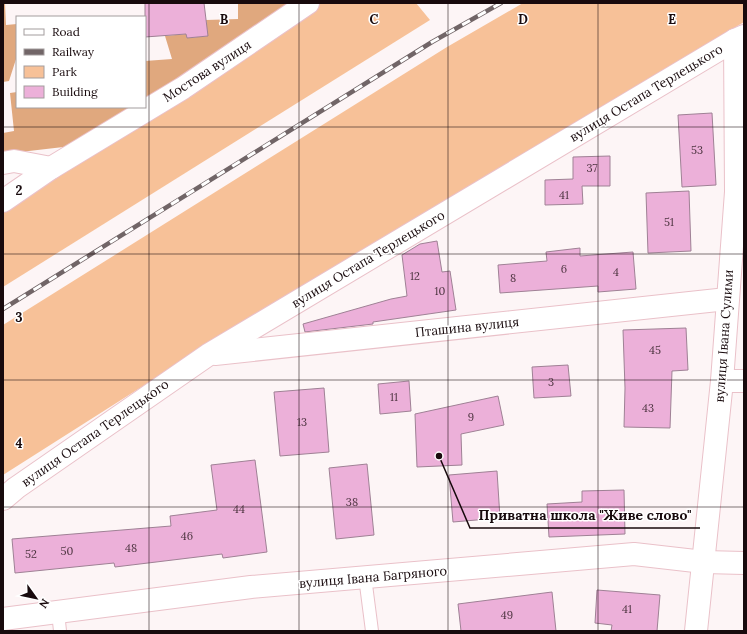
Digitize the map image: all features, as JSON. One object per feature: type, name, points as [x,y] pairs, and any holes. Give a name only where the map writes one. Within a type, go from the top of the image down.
[{"type":"street","name":"Мостова вулиця","points":[[3,201],[51,168],[183,88],[308,3]]},
{"type":"street","name":"вулиця Івана Сулими","points":[[696,631],[722,381],[727,299],[740,192],[739,38]]},
{"type":"street","name":"вулиця Остапа Терлецького","points":[[3,499],[16,488],[208,354],[739,38]]},
{"type":"street","points":[[3,163],[14,162],[51,168]]},
{"type":"street","name":"Пташина вулиця","points":[[208,354],[727,299]]},
{"type":"street","points":[[722,381],[744,381]]},
{"type":"street","name":"вулиця Івана Багряного","points":[[3,619],[59,622],[251,587],[634,554],[704,562],[744,563]]},
{"type":"lane","points":[[365,577],[372,631]]},
{"type":"green space","points":[[316,3],[416,3],[430,20],[3,287],[3,207]]},
{"type":"green space","points":[[523,3],[744,3],[744,22],[184,360],[3,475],[3,325],[447,47]]},
{"type":"shaded area","points":[[3,3],[5,3],[6,25],[16,24],[16,59],[9,81],[3,82]]},
{"type":"shaded area","points":[[238,3],[299,3],[146,103],[146,61],[172,59],[165,36],[186,34],[187,38],[207,36],[206,20],[238,19]]},
{"type":"shaded area","points":[[16,92],[16,108],[138,108],[72,146],[3,154],[3,133],[14,131],[10,93]]},
{"type":"building","points":[[145,3],[204,3],[208,36],[187,38],[186,34],[146,37]]},
{"type":"building","points":[[712,113],[716,185],[682,187],[678,115]]},
{"type":"building","points":[[610,156],[610,186],[582,186],[583,204],[545,205],[545,180],[573,179],[573,157]]},
{"type":"building","points":[[689,191],[691,251],[648,253],[646,193]]},
{"type":"building","points":[[437,241],[442,272],[450,271],[456,310],[373,322],[373,324],[305,332],[303,324],[391,299],[407,296],[402,255],[420,244]]},
{"type":"building","points":[[580,248],[580,256],[633,252],[636,289],[598,292],[598,286],[500,293],[498,265],[547,261],[546,252]]},
{"type":"building","points":[[686,328],[688,370],[672,371],[670,428],[624,427],[625,388],[623,330]]},
{"type":"building","points":[[568,365],[571,396],[534,398],[532,367]]},
{"type":"building","points":[[409,381],[411,411],[380,414],[378,384]]},
{"type":"building","points":[[324,388],[329,452],[280,456],[274,392]]},
{"type":"building","points":[[498,396],[504,425],[461,434],[462,465],[417,467],[415,414]]},
{"type":"building","points":[[255,460],[267,552],[223,558],[222,554],[115,567],[114,563],[15,573],[12,539],[171,526],[170,516],[217,510],[211,465]]},
{"type":"building","points":[[367,464],[374,535],[336,539],[329,468]]},
{"type":"building","points":[[497,471],[500,518],[453,522],[449,475]]},
{"type":"building","points":[[624,490],[625,534],[549,537],[547,504],[582,502],[582,491]]},
{"type":"building","points":[[597,590],[660,595],[657,631],[611,631],[612,625],[595,623]]},
{"type":"building","points":[[552,592],[556,631],[461,631],[458,604]]},
{"type":"railway","points":[[3,309],[432,42],[501,3]]},
{"type":"place","name":"Приватна школа \"Живе слово\"","points":[[439,456]]}]
